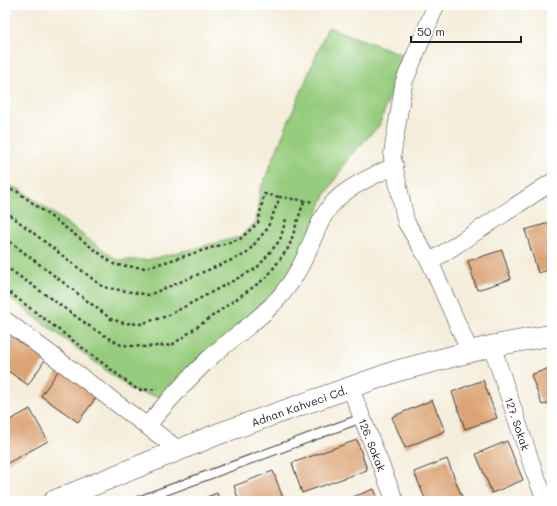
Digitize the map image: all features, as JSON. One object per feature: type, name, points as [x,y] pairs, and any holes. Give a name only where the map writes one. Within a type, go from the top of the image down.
[{"type":"street","points":[[436,5],[404,82],[392,156],[406,222],[430,262],[470,352]]},
{"type":"street","points":[[147,426],[183,384],[213,355],[273,304],[282,294],[298,270],[323,216],[334,201],[369,178],[394,166]]},
{"type":"street","points":[[430,262],[552,182]]},
{"type":"street","points":[[5,320],[179,450]]},
{"type":"street","name":"Adnan Kahveci Cd.","points":[[54,501],[218,434],[397,371],[492,346],[552,335]]},
{"type":"street","name":"127. Sokak","points":[[492,346],[535,474],[546,501]]},
{"type":"street","name":"126. Sokak","points":[[350,387],[395,501]]},
{"type":"lane","points":[[138,501],[362,418]]},
{"type":"path","points":[[5,188],[18,192],[114,265],[146,268],[240,239],[258,223],[264,194],[316,202],[314,209]]},
{"type":"path","points":[[5,212],[103,287],[149,295],[246,254],[267,229],[280,197]]},
{"type":"path","points":[[5,266],[95,330],[121,345],[146,347],[172,345],[268,276],[289,247],[304,201]]},
{"type":"path","points":[[5,238],[111,319],[124,323],[140,324],[167,316],[257,268],[280,240],[286,219]]},
{"type":"path","points":[[5,289],[138,390],[157,390],[163,384]]},
{"type":"green space","points":[[328,27],[404,55],[379,126],[349,157],[323,199],[298,264],[270,297],[160,397],[133,391],[5,294],[5,185],[20,189],[117,260],[147,260],[240,237],[256,222],[260,190]]},
{"type":"building","points":[[552,222],[552,269],[538,273],[525,230]]},
{"type":"building","points":[[502,250],[511,279],[477,290],[468,261]]},
{"type":"building","points":[[10,330],[47,357],[28,385],[5,369],[5,337]]},
{"type":"building","points":[[552,367],[552,402],[542,405],[531,375]]},
{"type":"building","points":[[60,368],[98,395],[78,422],[41,396]]},
{"type":"building","points":[[483,380],[497,418],[465,429],[452,392]]},
{"type":"building","points":[[432,400],[445,431],[405,448],[392,417]]},
{"type":"building","points":[[30,409],[48,441],[6,464],[5,423]]},
{"type":"building","points":[[357,440],[367,470],[302,493],[292,463]]},
{"type":"building","points":[[507,441],[523,480],[492,493],[476,454]]},
{"type":"building","points":[[447,459],[462,497],[452,501],[426,501],[414,472]]},
{"type":"building","points":[[273,471],[284,501],[239,501],[234,486]]},
{"type":"building","points":[[374,489],[379,501],[352,501],[350,498]]},
{"type":"building","points":[[217,493],[220,501],[196,501]]}]
